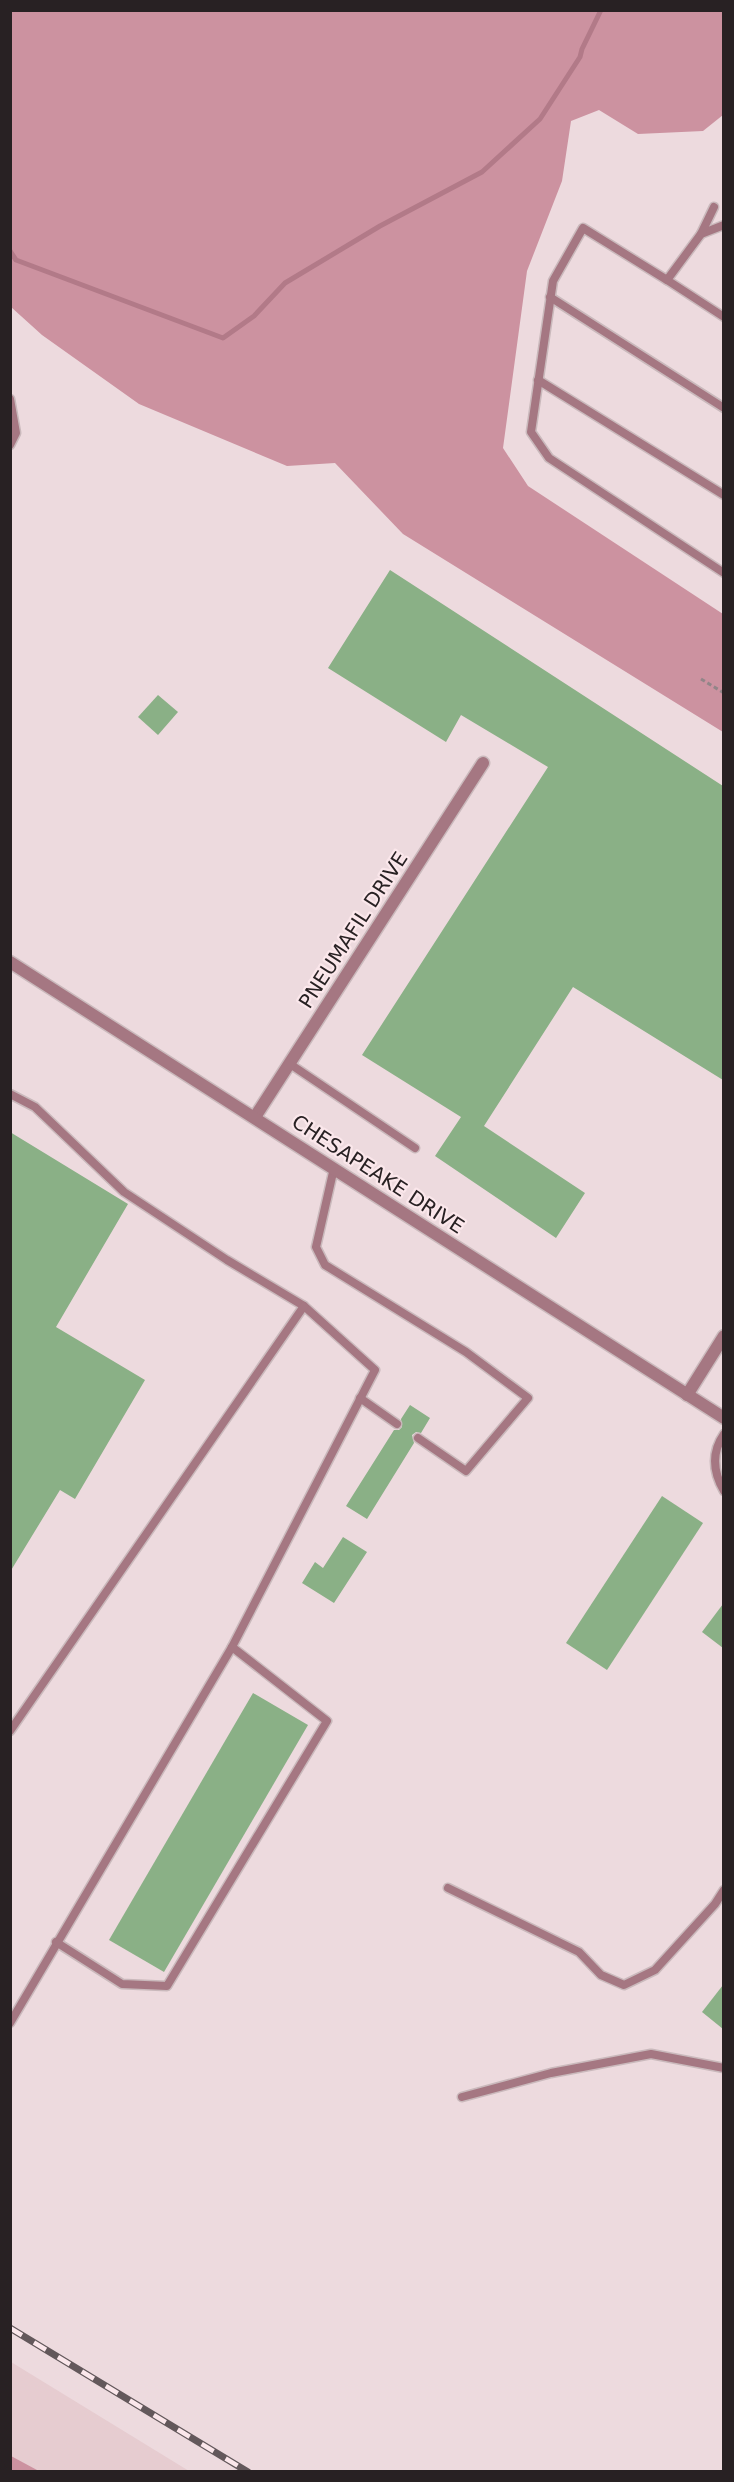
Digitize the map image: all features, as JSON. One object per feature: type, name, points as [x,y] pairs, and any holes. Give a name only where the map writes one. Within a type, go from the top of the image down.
[{"type":"street","name":"PNEUMAFIL DRIVE","points":[[255,1118],[483,763]]},
{"type":"street","name":"CHESAPEAKE DRIVE","points":[[10,962],[723,1418]]},
{"type":"street","points":[[687,1395],[723,1336]]},
{"type":"lane","points":[[667,280],[700,234],[714,207]]},
{"type":"lane","points":[[700,234],[723,225]]},
{"type":"lane","points":[[723,317],[583,228],[553,281],[531,432],[549,458],[723,573]]},
{"type":"lane","points":[[550,297],[723,408]]},
{"type":"lane","points":[[538,380],[723,495]]},
{"type":"lane","points":[[10,399],[16,433],[10,445]]},
{"type":"lane","points":[[290,1064],[415,1148]]},
{"type":"lane","points":[[10,1094],[35,1107],[124,1192],[227,1260],[304,1306],[375,1370],[232,1647],[10,2023]]},
{"type":"lane","points":[[334,1168],[316,1246],[325,1265],[466,1352],[528,1398],[466,1471],[418,1438]]},
{"type":"lane","points":[[10,1731],[304,1306]]},
{"type":"lane","points":[[360,1398],[397,1424]]},
{"type":"lane","points":[[723,1434],[715,1450],[714,1464],[717,1480],[723,1491]]},
{"type":"lane","points":[[56,1942],[122,1984],[167,1986],[327,1721],[232,1647]]},
{"type":"lane","points":[[448,1888],[579,1952],[601,1975],[624,1985],[655,1970],[715,1904],[723,1890]]},
{"type":"lane","points":[[462,2097],[551,2073],[651,2054],[723,2068]]},
{"type":"path","points":[[701,679],[723,693]]},
{"type":"shaded area","points":[[11,10],[723,11],[723,115],[703,131],[638,134],[599,110],[571,121],[562,181],[527,271],[503,448],[528,486],[723,614],[723,732],[403,534],[335,463],[287,466],[139,404],[42,335],[11,307]]},
{"type":"shaded area","points":[[11,2362],[189,2471],[11,2471]]},
{"type":"shaded area","points":[[11,2456],[37,2470],[11,2471]]},
{"type":"building","points":[[390,570],[723,786],[723,1080],[573,987],[484,1126],[585,1193],[556,1238],[435,1156],[461,1117],[362,1055],[548,767],[461,715],[446,742],[328,668]]},
{"type":"building","points":[[158,695],[178,712],[158,735],[138,717]]},
{"type":"building","points":[[10,1132],[128,1204],[56,1327],[145,1380],[75,1499],[60,1490],[10,1572]]},
{"type":"building","points":[[410,1405],[430,1418],[421,1433],[416,1432],[412,1435],[414,1443],[367,1519],[346,1506],[394,1430],[402,1427],[401,1419]]},
{"type":"building","points":[[662,1496],[703,1523],[607,1670],[566,1643]]},
{"type":"building","points":[[343,1537],[367,1552],[334,1603],[302,1583],[315,1562],[323,1568]]},
{"type":"building","points":[[723,1604],[723,1648],[702,1632]]},
{"type":"building","points":[[253,1693],[308,1725],[164,1972],[109,1940]]},
{"type":"building","points":[[723,1985],[723,2029],[702,2012]]},
{"type":"waterway","points":[[10,251],[16,260],[223,338],[254,316],[285,283],[380,226],[482,172],[540,119],[580,57],[601,10]]},
{"type":"railway","points":[[10,2328],[248,2472]]}]
